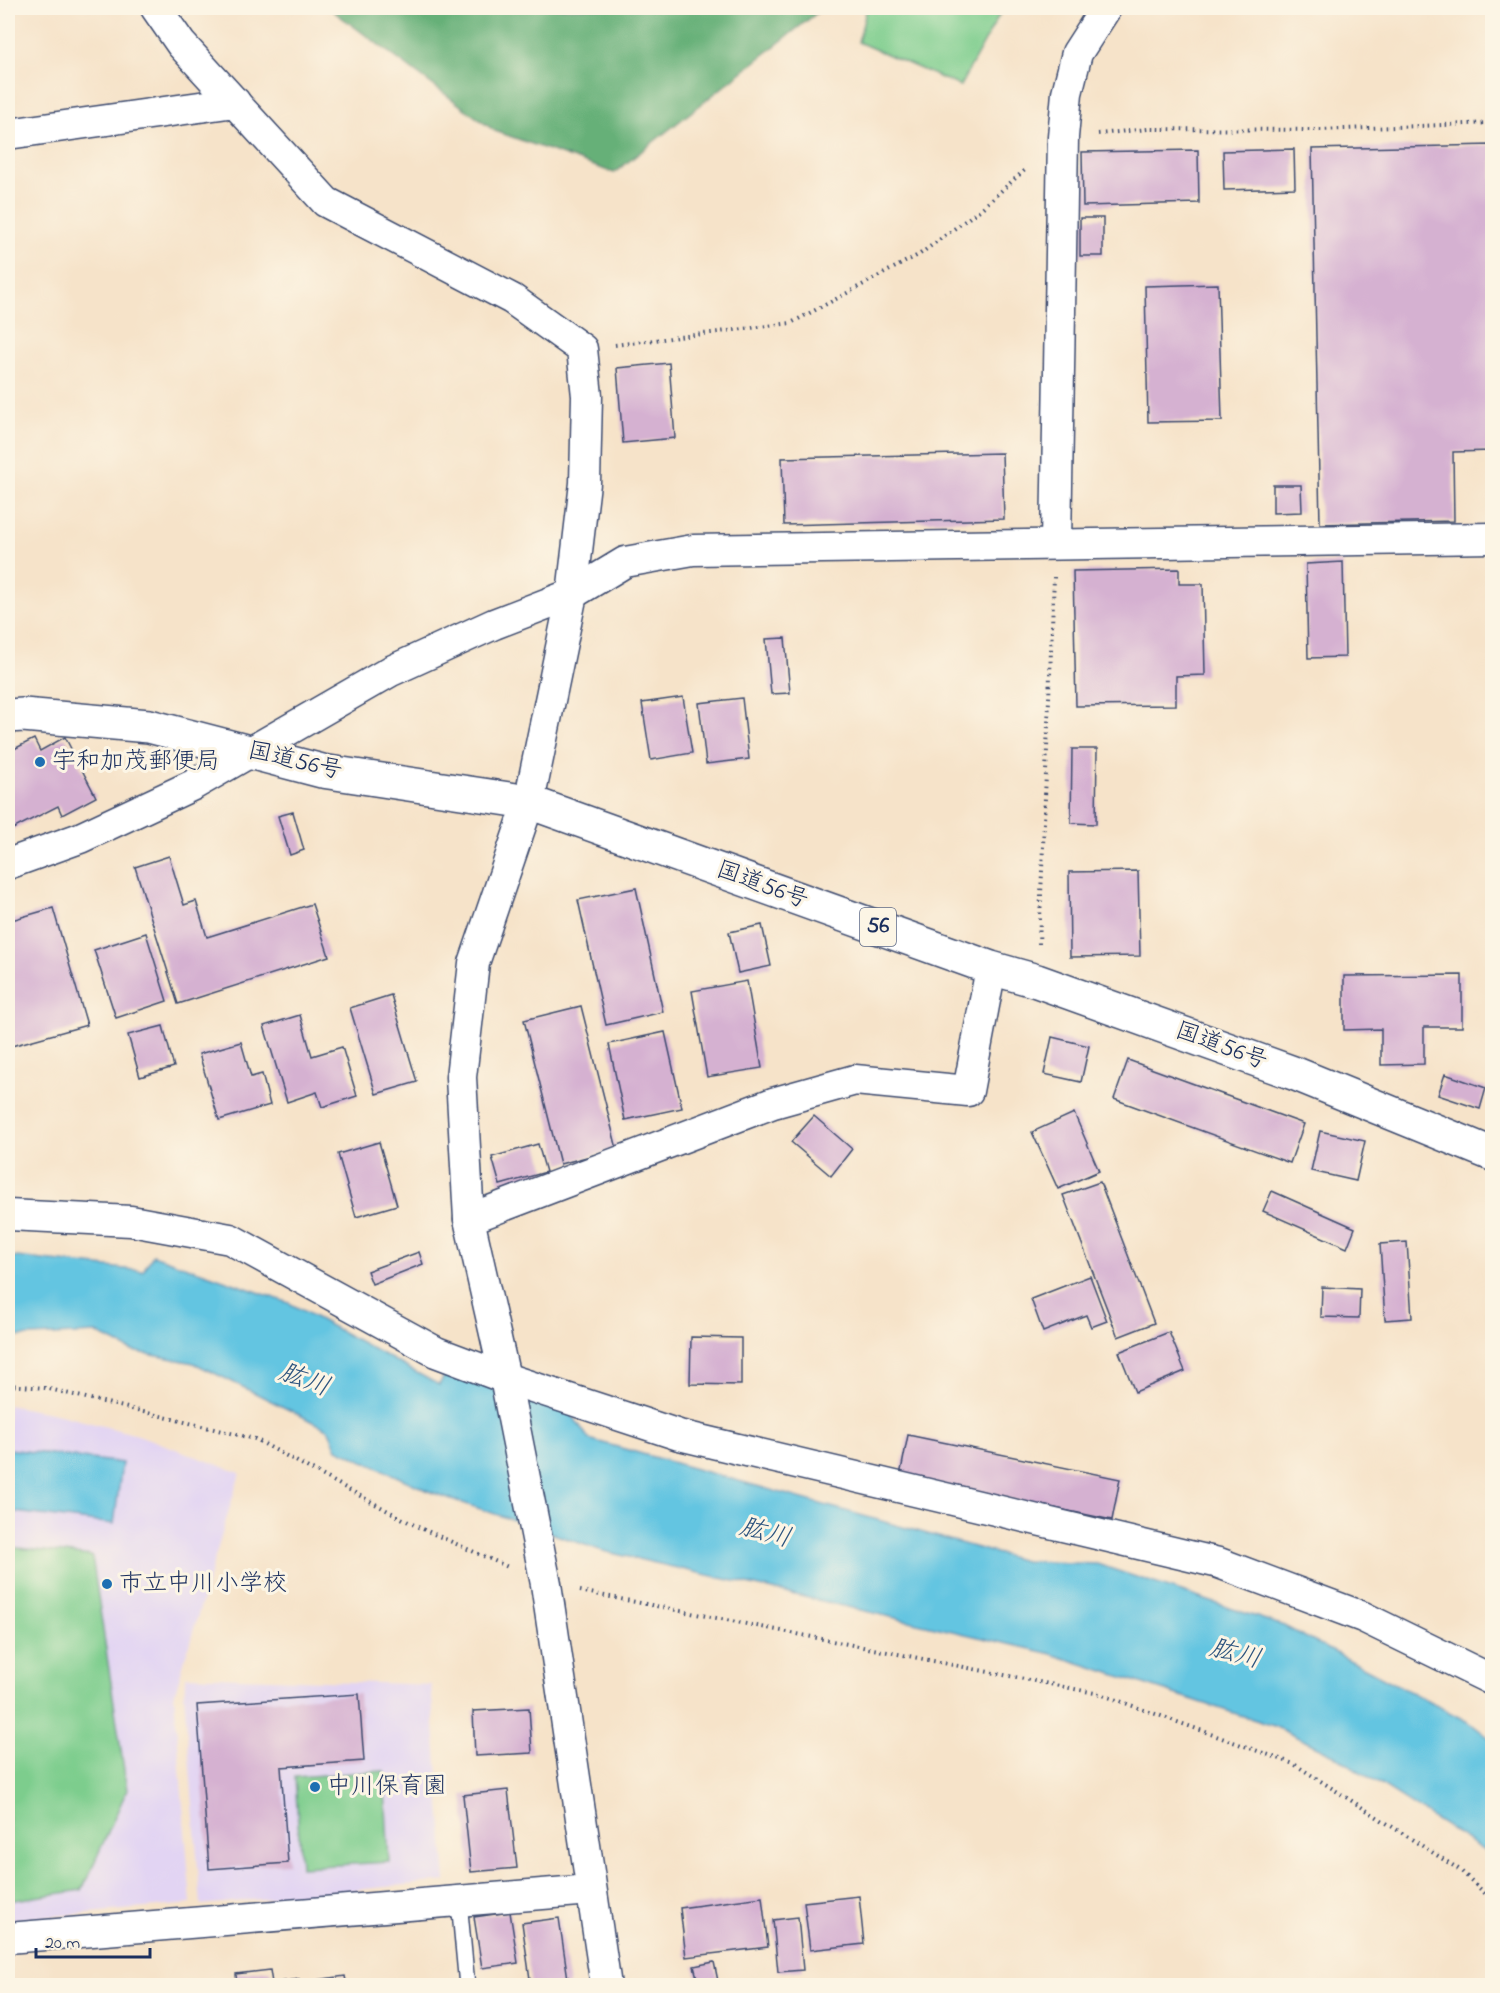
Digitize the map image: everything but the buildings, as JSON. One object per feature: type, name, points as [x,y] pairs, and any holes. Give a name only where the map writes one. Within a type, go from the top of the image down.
[{"type":"highway","name":"国道56号","points":[[8,716],[24,715],[149,726],[322,771],[529,802],[991,968],[1037,981],[1296,1074],[1492,1154]]},
{"type":"street","points":[[156,8],[181,44],[326,202],[512,299],[582,349],[587,396],[585,472],[572,594],[529,802],[474,963],[460,1077],[469,1219],[506,1382],[543,1574],[606,1986]]},
{"type":"street","points":[[1056,543],[1063,137],[1067,93],[1077,53],[1106,8]]},
{"type":"street","points":[[8,134],[235,102]]},
{"type":"street","points":[[8,864],[80,838],[193,785],[391,671],[494,624],[572,594],[625,562],[693,550],[1492,538]]},
{"type":"street","points":[[469,1219],[773,1103],[855,1080],[968,1091],[991,968]]},
{"type":"street","points":[[8,1215],[131,1221],[230,1239],[436,1352],[506,1382],[679,1436],[1219,1563],[1363,1617],[1492,1680]]},
{"type":"street","points":[[8,1938],[591,1890]]},
{"type":"lane","points":[[459,1901],[467,1986]]},
{"type":"path","points":[[582,349],[791,323],[920,254],[981,209],[1063,137],[1148,129],[1323,130],[1492,123]]},
{"type":"path","points":[[1037,981],[1056,543]]},
{"type":"path","points":[[8,1385],[45,1388],[255,1439],[416,1526],[543,1574],[1100,1694],[1294,1764],[1460,1870],[1492,1900]]},
{"type":"shaded area","name":"市立中川小学校","points":[[8,1405],[56,1414],[138,1435],[240,1473],[174,1696],[191,1904],[8,1920]]},
{"type":"shaded area","name":"中川保育園","points":[[186,1676],[431,1685],[446,1881],[201,1905],[184,1694]]},
{"type":"green space","points":[[329,8],[823,8],[614,173],[495,131]]},
{"type":"green space","points":[[867,8],[1003,8],[960,86],[858,42]]},
{"type":"green space","points":[[8,1547],[92,1556],[127,1790],[82,1890],[8,1901]]},
{"type":"green space","points":[[384,1771],[389,1862],[301,1867],[295,1777]]},
{"type":"water","name":"肱川","points":[[153,1255],[289,1303],[439,1385],[446,1373],[570,1412],[589,1439],[1024,1561],[1097,1564],[1284,1626],[1470,1723],[1492,1740],[1492,1856],[1334,1755],[1274,1726],[1048,1653],[603,1551],[431,1492],[337,1449],[328,1429],[194,1363],[132,1351],[97,1333],[8,1337],[8,1256],[143,1271]]},
{"type":"water","points":[[8,1449],[122,1463],[114,1524],[8,1511]]},
{"type":"place","name":"宇和加茂郵便局","points":[[40,762]]},
{"type":"place","name":"市立中川小学校","points":[[107,1584]]},
{"type":"place","name":"中川保育園","points":[[315,1787]]}]
